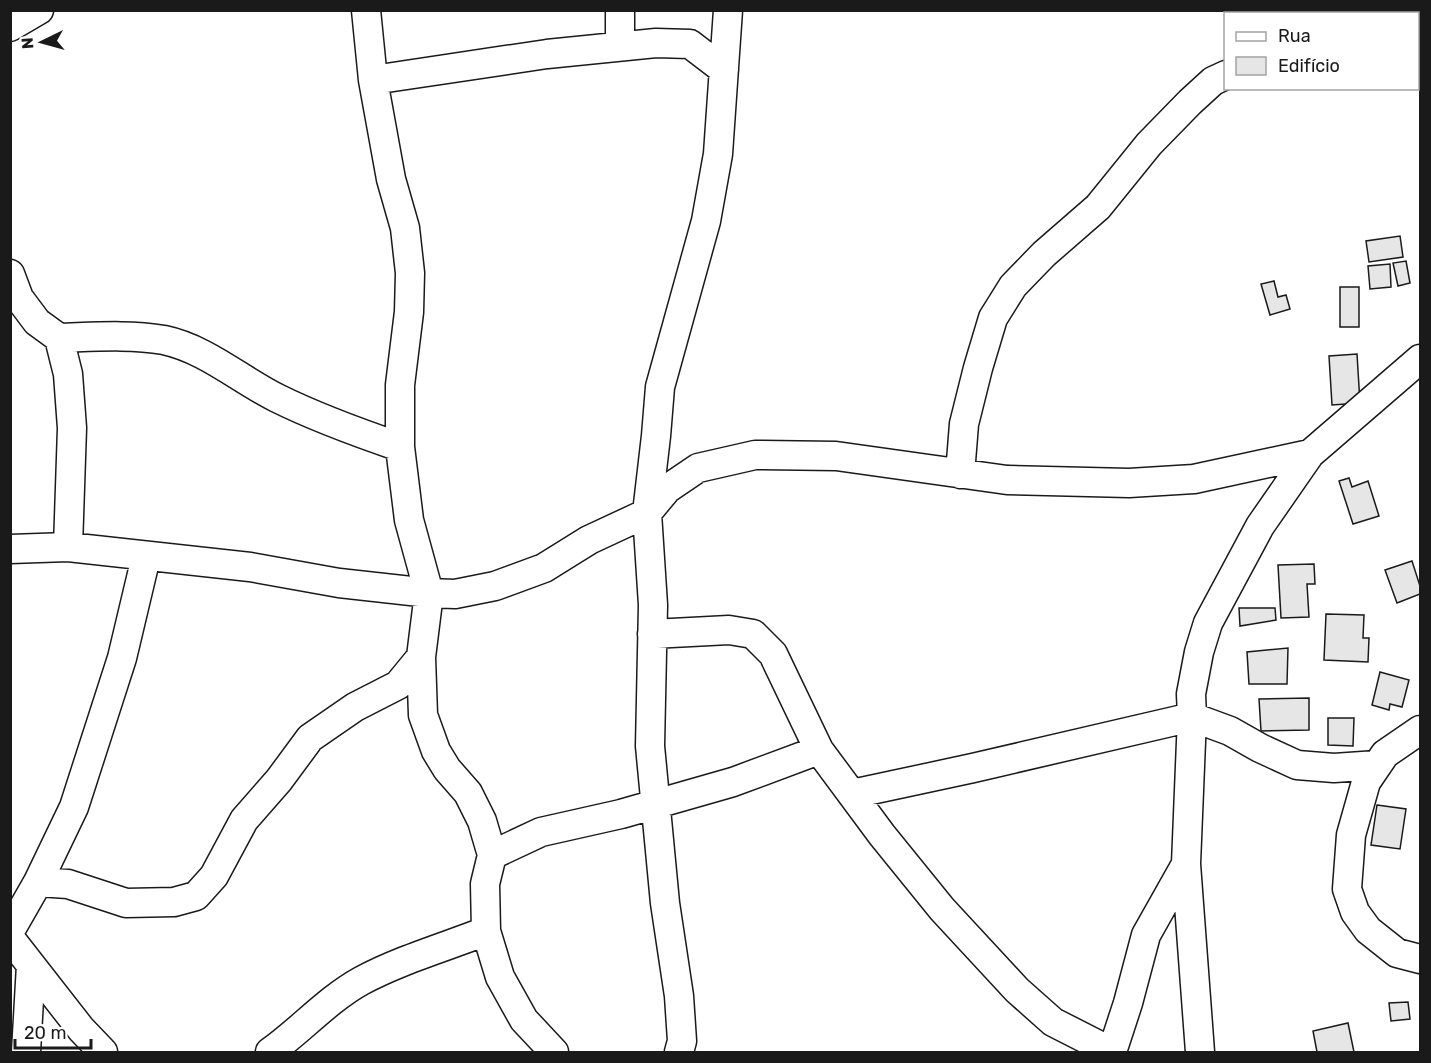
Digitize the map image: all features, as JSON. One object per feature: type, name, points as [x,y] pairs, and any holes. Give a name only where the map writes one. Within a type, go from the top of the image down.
[{"type":"street","points":[[10,27],[39,10]]},
{"type":"street","points":[[366,10],[373,80],[391,180],[405,228],[410,273],[409,312],[400,385],[400,447],[409,520],[429,593],[421,657],[423,715],[436,751],[447,769],[468,793],[482,821],[492,855],[485,884],[486,931],[500,977],[524,1020],[554,1053]]},
{"type":"street","points":[[620,10],[621,45]]},
{"type":"street","points":[[679,1053],[682,1041],[679,996],[665,903],[650,746],[653,605],[647,513],[660,387],[706,221],[718,154],[728,10]]},
{"type":"street","points":[[373,80],[621,45],[656,43],[690,44],[724,70]]},
{"type":"street","points":[[960,474],[964,424],[978,368],[993,318],[1013,286],[1044,254],[1098,207],[1149,144],[1190,102],[1213,81],[1224,76]]},
{"type":"street","points":[[10,274],[20,298],[37,322],[59,338],[120,336],[164,340],[200,352],[277,398],[364,435],[400,447]]},
{"type":"street","points":[[59,338],[68,374],[72,428],[68,547]]},
{"type":"street","points":[[1200,1053],[1186,864],[1191,694],[1199,652],[1208,623],[1260,526],[1310,454],[1420,359]]},
{"type":"street","points":[[10,549],[68,547],[250,567],[339,583],[455,594],[495,586],[544,568],[589,540],[647,513],[667,489],[698,468],[755,455],[836,456],[1007,480],[1157,482],[1194,478],[1310,454]]},
{"type":"street","points":[[10,931],[38,882],[74,807],[122,658],[146,557]]},
{"type":"street","points":[[652,633],[729,630],[753,634],[773,654],[819,750],[942,909],[1017,990],[1053,1022],[1112,1052],[1146,935],[1186,864]]},
{"type":"street","points":[[38,882],[68,884],[126,903],[174,902],[196,896],[214,876],[244,820],[279,780],[310,738],[355,707],[398,685],[421,657]]},
{"type":"street","points":[[852,794],[1192,717],[1230,731],[1297,765],[1334,768],[1377,765]]},
{"type":"street","points":[[1420,730],[1384,754],[1366,782],[1351,835],[1347,889],[1355,912],[1368,930],[1397,953],[1420,959]]},
{"type":"street","points":[[492,855],[541,832],[655,805],[733,783],[819,750]]},
{"type":"street","points":[[270,1053],[293,1036],[320,1010],[360,981],[486,931]]},
{"type":"street","points":[[10,938],[81,1029],[103,1053]]},
{"type":"street","points":[[26,1053],[31,964]]},
{"type":"building","points":[[1400,236],[1403,257],[1369,262],[1366,241]]},
{"type":"building","points":[[1406,261],[1410,283],[1398,286],[1393,263]]},
{"type":"building","points":[[1390,264],[1391,287],[1370,289],[1368,266]]},
{"type":"building","points":[[1274,281],[1278,297],[1286,295],[1290,309],[1270,315],[1261,284]]},
{"type":"building","points":[[1340,287],[1359,287],[1359,327],[1340,327]]},
{"type":"building","points":[[1357,354],[1360,403],[1332,405],[1329,356]]},
{"type":"building","points":[[1349,478],[1352,487],[1368,481],[1379,516],[1353,524],[1339,481]]},
{"type":"building","points":[[1412,561],[1420,586],[1420,594],[1397,603],[1385,570]]},
{"type":"building","points":[[1314,564],[1315,584],[1307,584],[1309,617],[1281,618],[1278,565]]},
{"type":"building","points":[[1239,608],[1275,608],[1276,620],[1240,626]]},
{"type":"building","points":[[1326,614],[1364,615],[1363,638],[1369,638],[1368,662],[1324,660]]},
{"type":"building","points":[[1288,648],[1287,684],[1249,684],[1247,652]]},
{"type":"building","points":[[1380,672],[1409,680],[1402,707],[1390,704],[1389,710],[1372,705]]},
{"type":"building","points":[[1309,698],[1309,730],[1261,731],[1259,699]]},
{"type":"building","points":[[1328,718],[1354,718],[1353,746],[1328,745]]},
{"type":"building","points":[[1377,805],[1406,809],[1400,849],[1371,845]]},
{"type":"building","points":[[1408,1002],[1410,1019],[1391,1021],[1389,1003]]},
{"type":"building","points":[[1348,1023],[1354,1052],[1317,1052],[1313,1031]]}]
